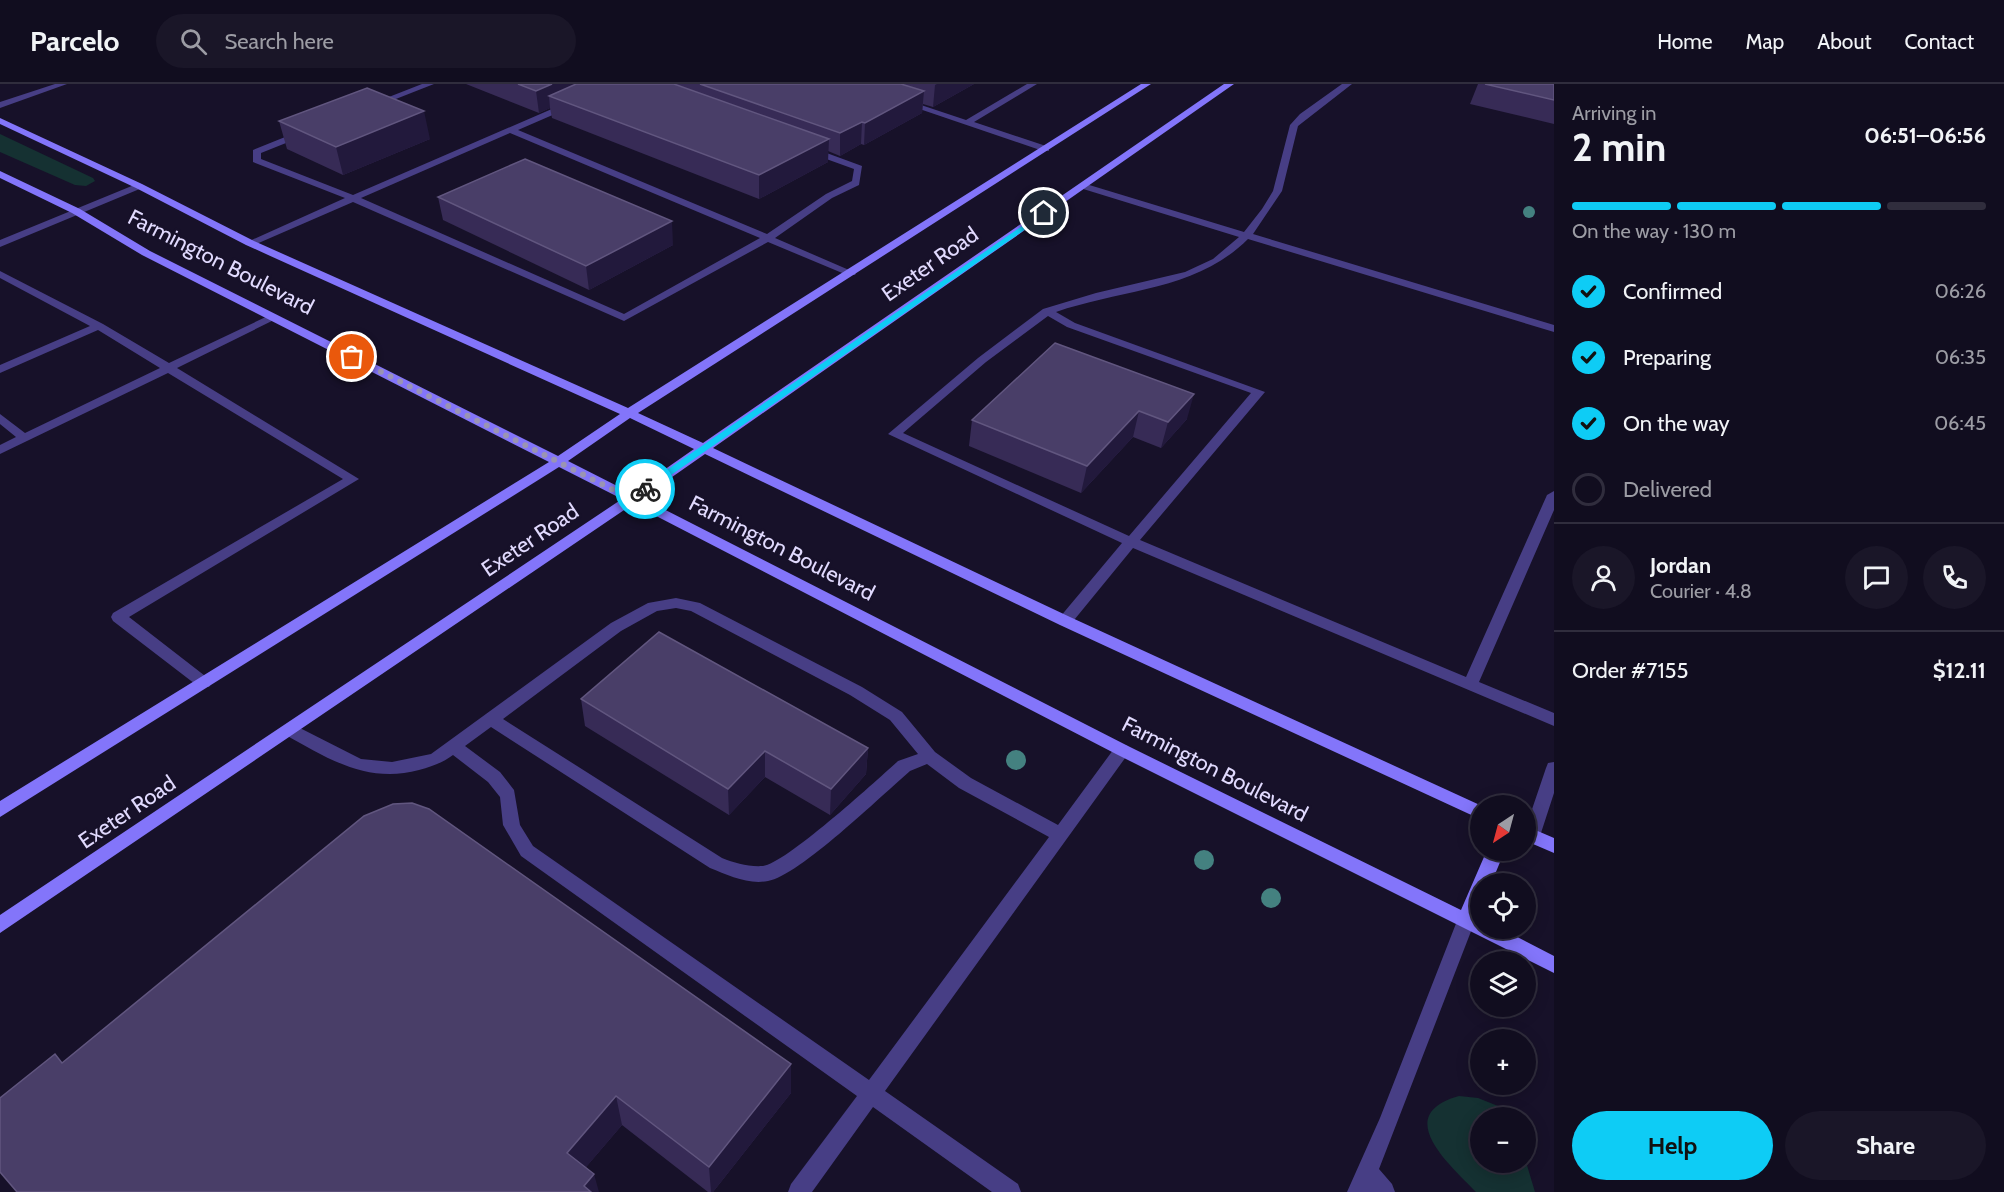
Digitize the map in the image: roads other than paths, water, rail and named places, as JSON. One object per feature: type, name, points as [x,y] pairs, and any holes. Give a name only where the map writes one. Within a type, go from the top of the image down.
[{"type":"main road","name":"Exeter Road","points":[[0,810],[557,462],[630,413],[1147,84]]},
{"type":"main road","name":"Exeter Road","points":[[0,925],[631,499],[1230,84]]},
{"type":"main road","name":"Farmington Boulevard","points":[[0,121],[140,186],[250,243],[630,413],[1065,621],[1470,807]]},
{"type":"main road","name":"Farmington Boulevard","points":[[0,174],[76,212],[146,253],[1122,750],[1470,923]]},
{"type":"main road","points":[[1536,838],[1554,846]]},
{"type":"main road","name":"Farmington Boulevard","points":[[1502,939],[1554,965]]},
{"type":"street","points":[[0,105],[63,84]]},
{"type":"street","points":[[365,108],[430,84]]},
{"type":"street","points":[[967,123],[1033,84]]},
{"type":"street","points":[[1348,84],[1295,123],[1287,143],[1284,171],[1274,198],[1246,236],[1227,254],[1204,268],[1161,282],[1080,300],[1047,311],[982,360],[894,434],[1131,542],[1554,720]]},
{"type":"street","points":[[890,98],[1046,149]]},
{"type":"street","points":[[250,243],[575,102]]},
{"type":"street","points":[[310,130],[256,152],[255,160],[353,198],[624,318],[768,238],[829,196],[856,183],[859,168],[804,148]]},
{"type":"street","points":[[510,130],[850,273]]},
{"type":"street","points":[[0,244],[140,186]]},
{"type":"street","points":[[1083,186],[1554,329]]},
{"type":"street","points":[[0,273],[99,326],[166,369],[352,479],[118,617],[204,683]]},
{"type":"street","points":[[1047,311],[1071,325],[1259,392],[1065,621]]},
{"type":"street","points":[[0,450],[274,317]]},
{"type":"street","points":[[0,369],[99,326]]},
{"type":"street","points":[[0,418],[24,438]]},
{"type":"street","points":[[1470,684],[1554,495]]},
{"type":"street","points":[[290,730],[357,766],[374,770],[417,765],[436,759],[616,627],[653,607],[676,603],[695,607],[856,691],[896,716],[929,756],[965,783],[1060,835]]},
{"type":"street","points":[[491,719],[716,863],[739,872],[767,874],[798,857],[904,766],[929,756]]},
{"type":"street","points":[[454,747],[494,777],[508,795],[507,814],[527,851],[1010,1192]]},
{"type":"street","points":[[799,1192],[1122,750]]},
{"type":"street","points":[[1536,814],[1554,768]]},
{"type":"street","points":[[1358,1192],[1470,939]]},
{"type":"street","points":[[1367,1172],[1384,1192]]}]
